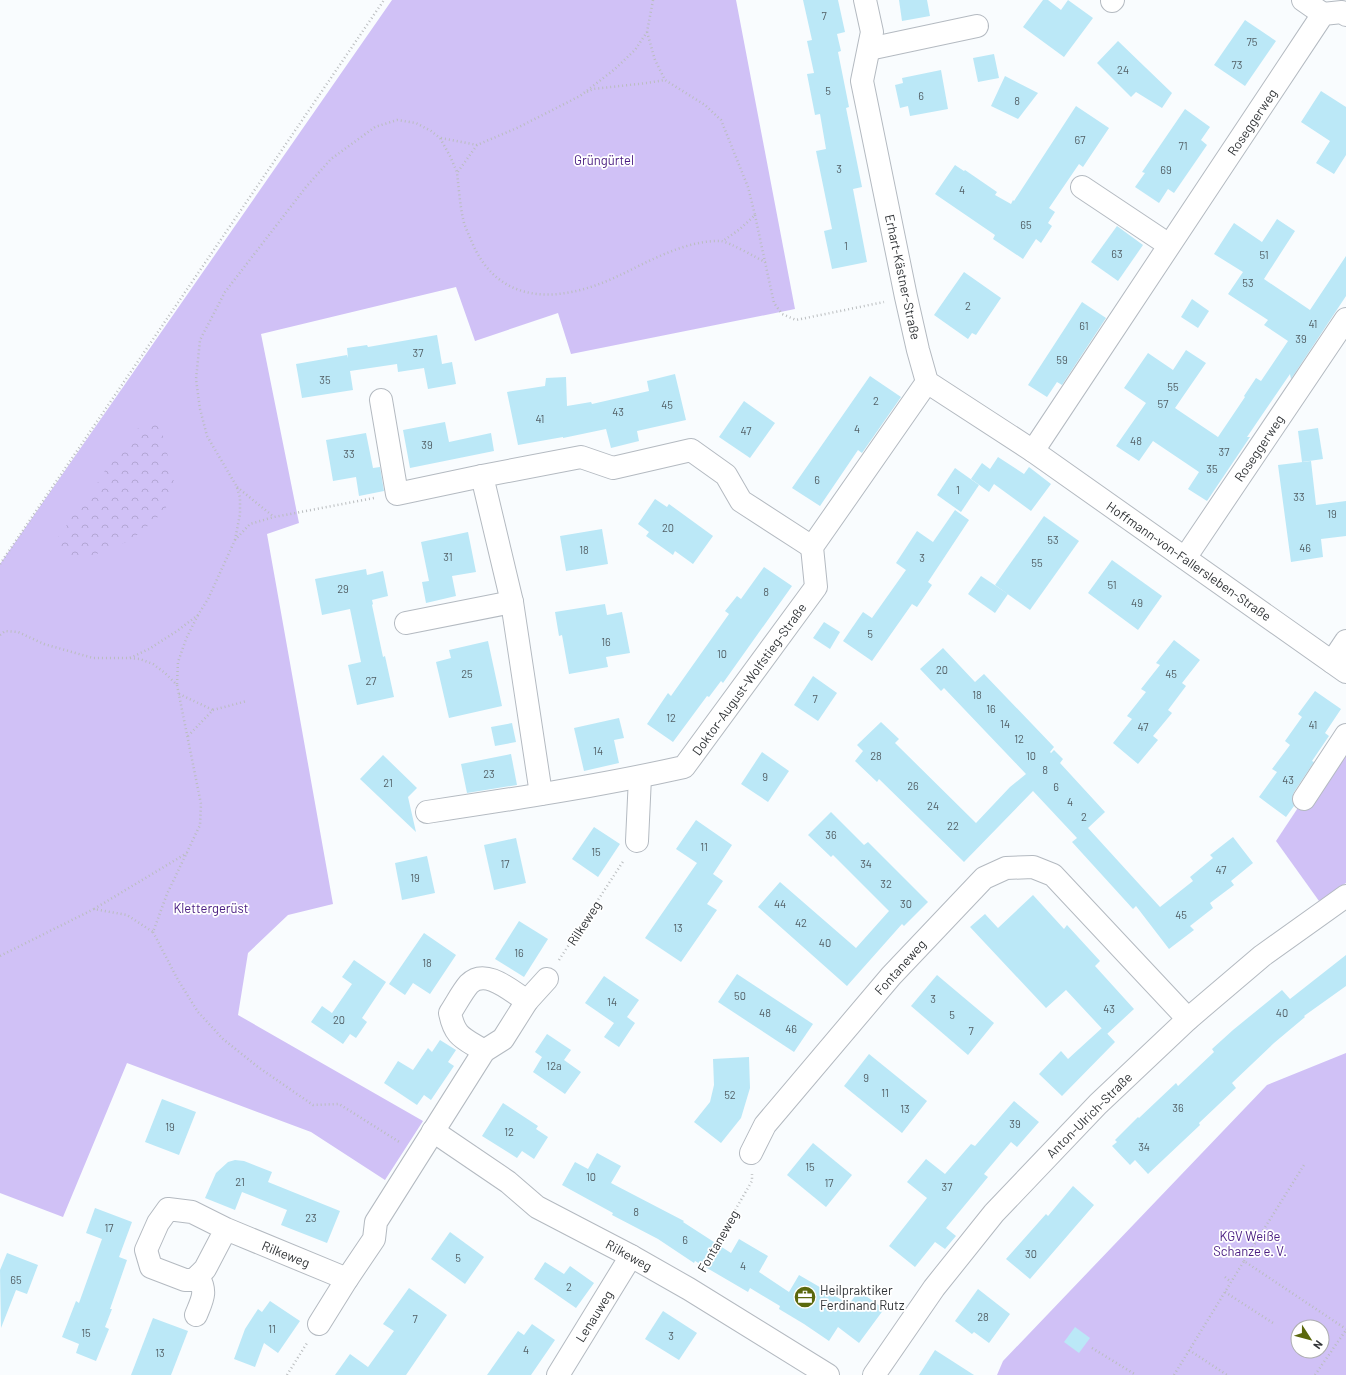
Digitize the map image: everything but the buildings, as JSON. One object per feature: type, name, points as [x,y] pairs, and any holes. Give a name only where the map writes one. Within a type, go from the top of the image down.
[{"type":"street","name":"Erhart-Kästner-Straße","points":[[865,0],[872,32],[862,81],[906,297],[927,382]]},
{"type":"street","points":[[1303,0],[1339,12]]},
{"type":"street","name":"Roseggerweg","points":[[1033,451],[1169,245],[1339,12]]},
{"type":"street","points":[[869,49],[977,26]]},
{"type":"street","points":[[1082,187],[1169,245]]},
{"type":"street","name":"Roseggerweg","points":[[1185,558],[1346,319]]},
{"type":"street","points":[[381,400],[397,494],[581,457],[613,468],[691,450],[726,475],[741,501],[812,547],[927,382],[1033,451]]},
{"type":"street","name":"Hoffmann-von-Fallersleben-Straße","points":[[1033,451],[1339,667]]},
{"type":"street","points":[[482,476],[512,602],[541,794]]},
{"type":"street","name":"Doktor-August-Wolfstieg-Straße","points":[[426,812],[640,777],[684,767],[816,587],[812,547]]},
{"type":"street","points":[[406,623],[512,602]]},
{"type":"street","points":[[1339,667],[1346,641]]},
{"type":"street","points":[[1304,799],[1346,735]]},
{"type":"street","points":[[637,841],[640,777]]},
{"type":"street","name":"Fontaneweg","points":[[751,1154],[765,1125],[891,976],[984,878],[1006,868],[1033,867],[1054,875],[1188,1019]]},
{"type":"street","name":"Anton-Ulrich-Straße","points":[[874,1375],[934,1288],[994,1213],[1098,1104],[1188,1019],[1262,956],[1346,896]]},
{"type":"street","points":[[484,1051],[460,1036],[452,1026],[450,1013],[470,984],[479,978],[491,978],[527,1001]]},
{"type":"street","points":[[319,1324],[374,1239],[376,1222],[418,1153],[484,1051],[503,1039],[527,1001],[547,978]]},
{"type":"street","name":"Rilkeweg","points":[[433,1131],[508,1182],[537,1206],[689,1289],[828,1375]]},
{"type":"street","name":"Rilkeweg","points":[[198,1276],[194,1280],[185,1280],[151,1266],[146,1250],[158,1223],[168,1209],[192,1212],[226,1230],[347,1279]]},
{"type":"street","points":[[196,1315],[204,1294],[202,1284],[198,1276],[205,1269],[226,1230]]},
{"type":"street","name":"Lenauweg","points":[[558,1375],[631,1256]]},
{"type":"path","points":[[0,564],[384,0]]},
{"type":"path","points":[[580,96],[615,69],[635,50],[647,32],[653,0]]},
{"type":"path","points":[[647,32],[655,60],[665,80],[705,105],[721,120],[748,187],[774,303],[782,314],[796,320],[906,297]]},
{"type":"path","points":[[440,138],[477,145],[518,128],[593,89],[665,80]]},
{"type":"path","points":[[153,932],[167,894],[200,825],[201,804],[178,694],[178,662],[186,639],[198,614],[208,599],[235,540],[240,514],[240,498],[237,487],[207,436],[200,409],[196,379],[200,340],[225,292],[306,188],[331,159],[375,127],[397,120],[416,123],[431,131],[440,138],[457,173],[464,224],[477,255],[490,272],[505,284],[520,290],[537,294],[563,294],[587,288],[681,248],[709,242],[724,241],[765,262]]},
{"type":"path","points":[[457,173],[477,145]]},
{"type":"path","points":[[724,241],[755,215]]},
{"type":"path","points":[[237,487],[274,517]]},
{"type":"path","points":[[235,540],[250,524],[274,517],[397,494]]},
{"type":"path","points":[[130,658],[149,649],[177,631],[198,614]]},
{"type":"path","points":[[0,636],[5,631],[18,632],[44,644],[92,658],[140,659],[153,664],[177,685]]},
{"type":"path","points":[[178,694],[213,710]]},
{"type":"path","points":[[188,736],[213,710],[247,701]]},
{"type":"path","name":"Rilkeweg","points":[[547,978],[637,841]]},
{"type":"path","points":[[0,956],[94,910],[187,853]]},
{"type":"path","points":[[94,910],[127,915],[153,932],[178,980],[198,1012],[223,1039],[258,1067],[313,1105],[339,1104],[418,1153]]},
{"type":"path","name":"Fontaneweg","points":[[689,1289],[752,1182],[751,1154]]},
{"type":"path","points":[[1174,1375],[1304,1165]]},
{"type":"path","points":[[1244,1261],[1346,1330],[1315,1375]]},
{"type":"path","points":[[1225,1277],[1231,1282]]},
{"type":"path","points":[[1225,1292],[1273,1323]]},
{"type":"path","points":[[287,1375],[319,1324]]},
{"type":"path","points":[[1092,1348],[1136,1375]]},
{"type":"path","points":[[1189,1350],[1227,1375]]},
{"type":"green space","name":"Grüngürtel","points":[[392,0],[736,0],[795,309],[571,354],[558,313],[475,341],[456,287],[261,334],[299,523],[267,534],[333,904],[288,915],[248,953],[238,1015],[423,1121],[385,1180],[311,1132],[127,1063],[63,1217],[0,1193],[0,564]]},
{"type":"green space","points":[[145,420],[154,421],[162,432],[175,487],[169,504],[156,519],[130,541],[117,545],[81,561],[68,561],[60,554],[57,547],[58,537],[66,527],[70,513],[90,495],[112,459]]},
{"type":"green space","points":[[1346,735],[1346,883],[1319,901],[1276,841]]},
{"type":"green space","name":"KGV Weiße Schanze e. V.","points":[[1346,1053],[1346,1375],[997,1375],[1003,1361],[1267,1085]]},
{"type":"place","name":"Heilpraktiker Ferdinand Rutz","points":[[805,1297]]},
{"type":"park label","name":"Klettergerüst","points":[[211,908]]}]
